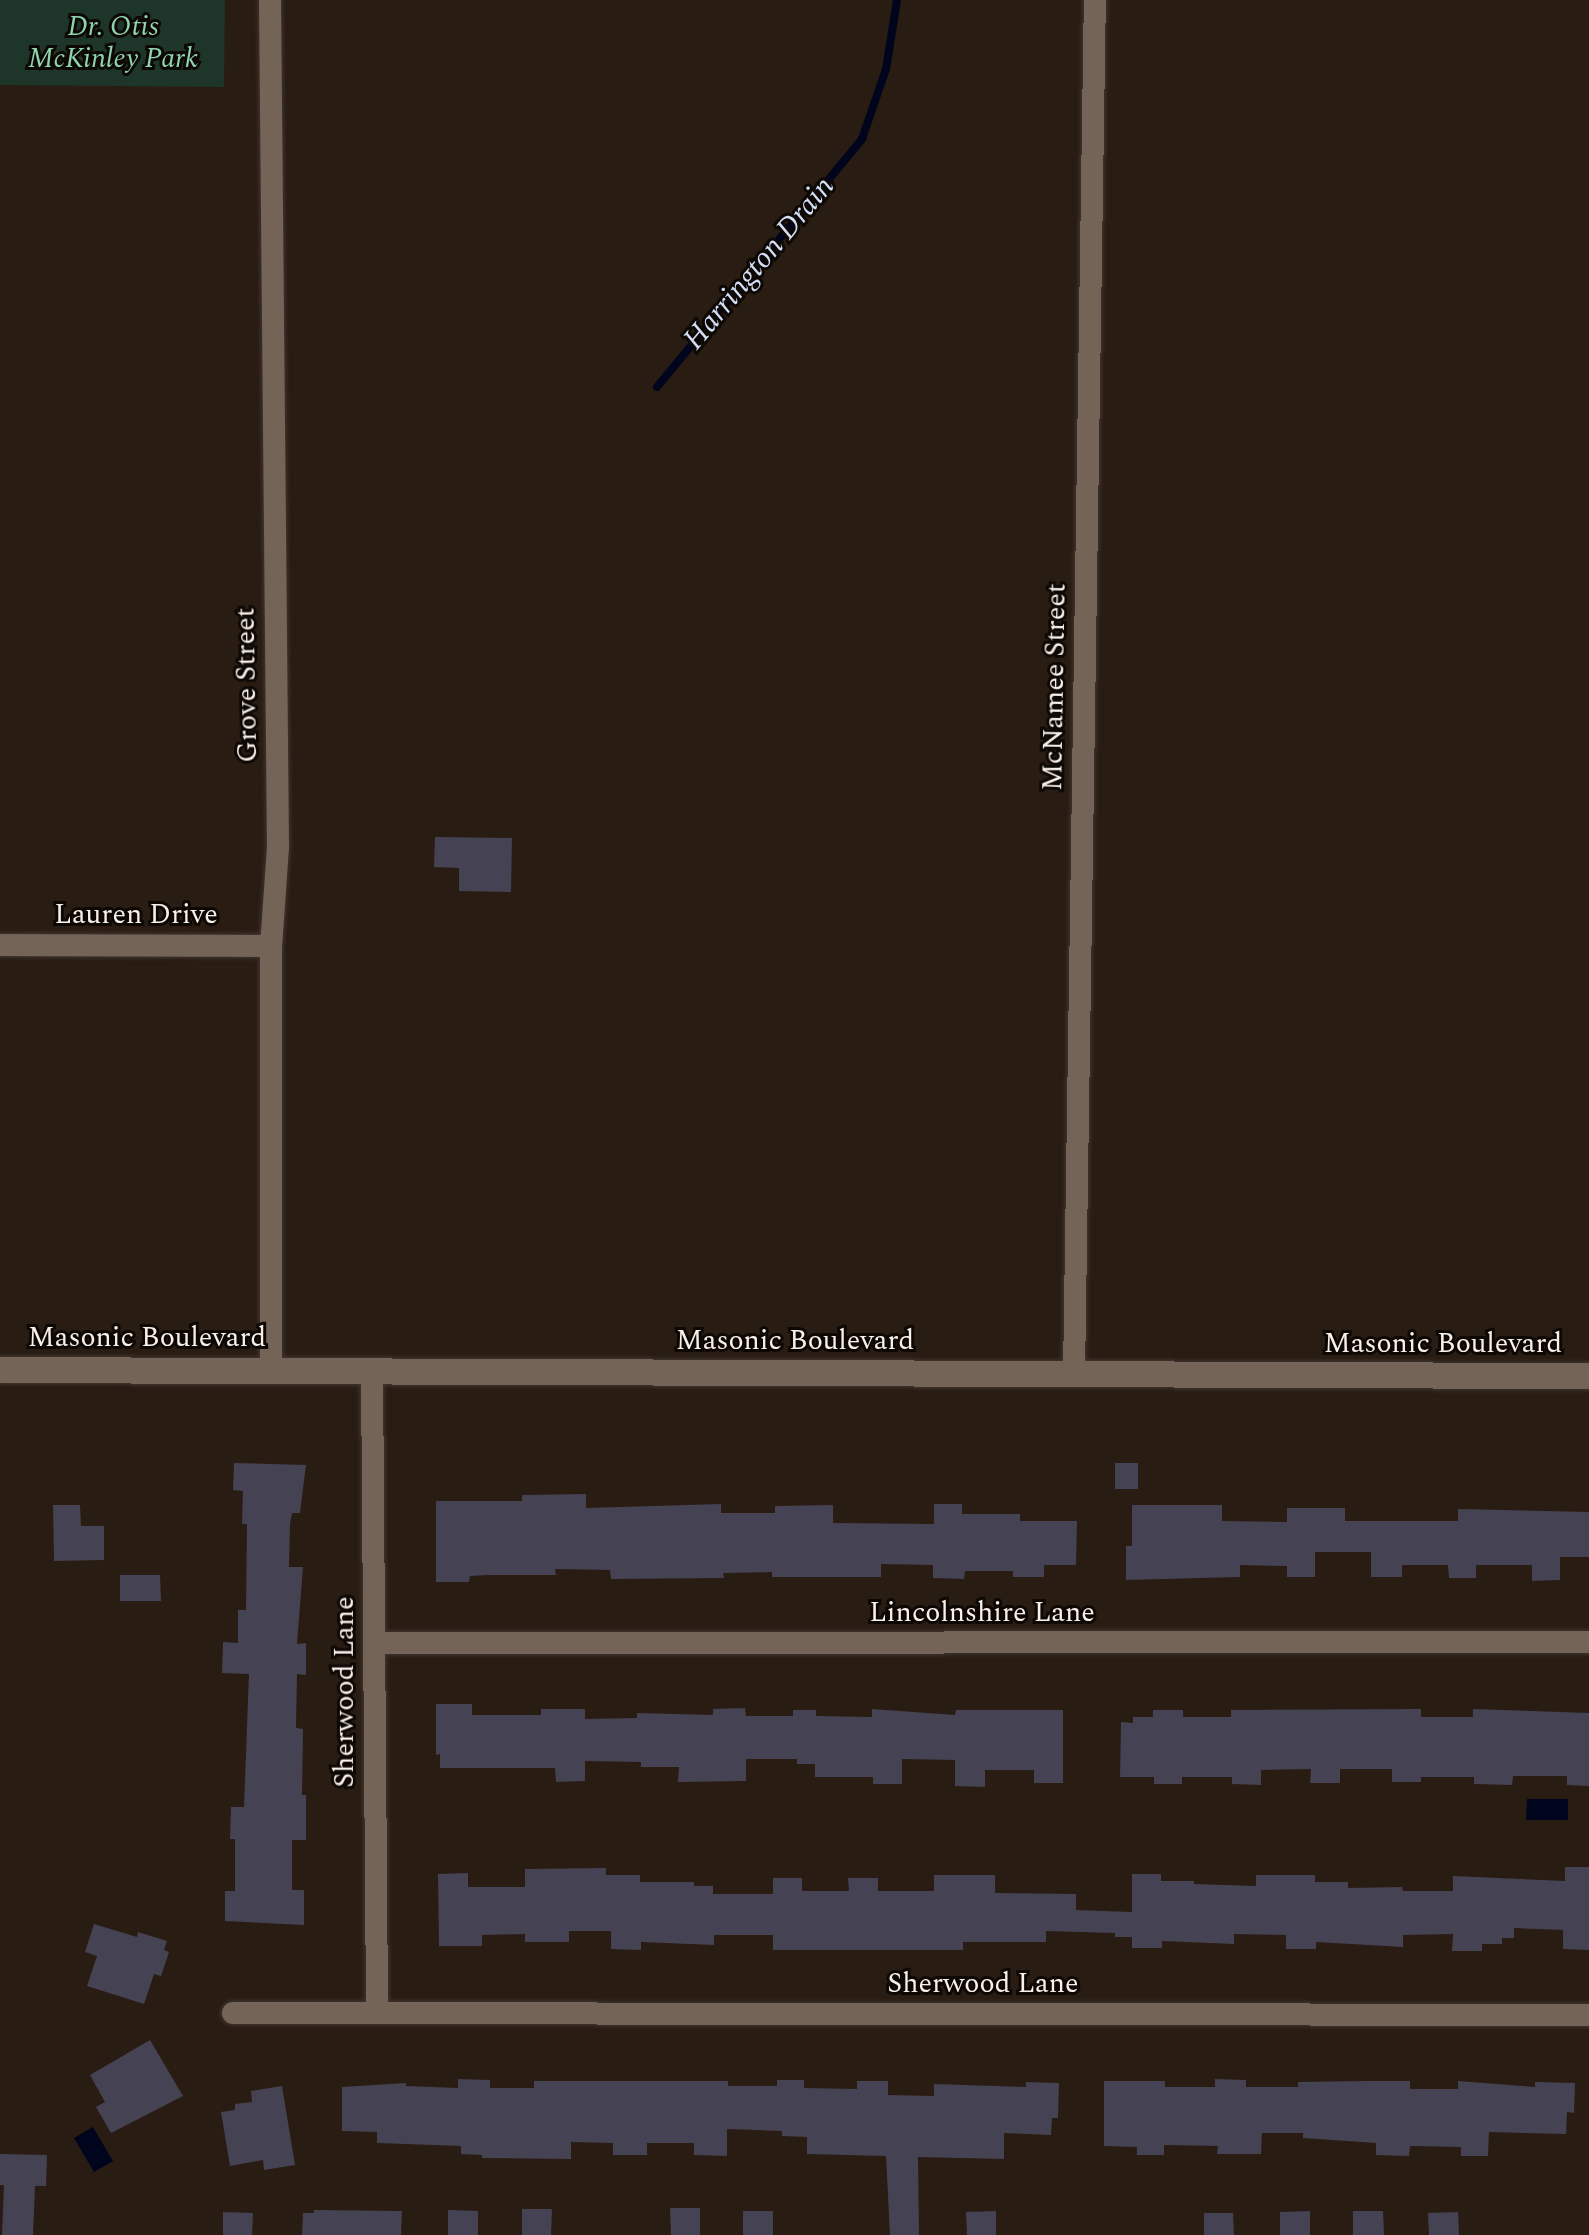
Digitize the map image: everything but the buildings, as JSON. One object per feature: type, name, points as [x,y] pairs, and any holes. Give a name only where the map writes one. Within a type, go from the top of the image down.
[{"type":"street","name":"Grove Street","points":[[270,0],[278,831],[271,946],[271,1370]]},
{"type":"street","name":"McNamee Street","points":[[1074,1375],[1095,0]]},
{"type":"street","name":"Lauren Drive","points":[[0,945],[271,946]]},
{"type":"street","name":"Masonic Boulevard","points":[[0,1370],[1589,1376]]},
{"type":"street","name":"Sherwood Lane","points":[[372,1371],[377,2013]]},
{"type":"street","name":"Lincolnshire Lane","points":[[374,1643],[1589,1642]]},
{"type":"street","name":"Sherwood Lane","points":[[233,2013],[1589,2015]]},
{"type":"green space","name":"Dr. Otis McKinley Park","points":[[0,0],[225,0],[224,87],[0,85]]},
{"type":"water","points":[[1527,1799],[1568,1799],[1568,1820],[1526,1820]]},
{"type":"water","points":[[93,2127],[113,2161],[94,2172],[74,2138]]},
{"type":"waterway","name":"Harrington Drain","points":[[657,387],[862,139],[886,69],[897,0]]}]
